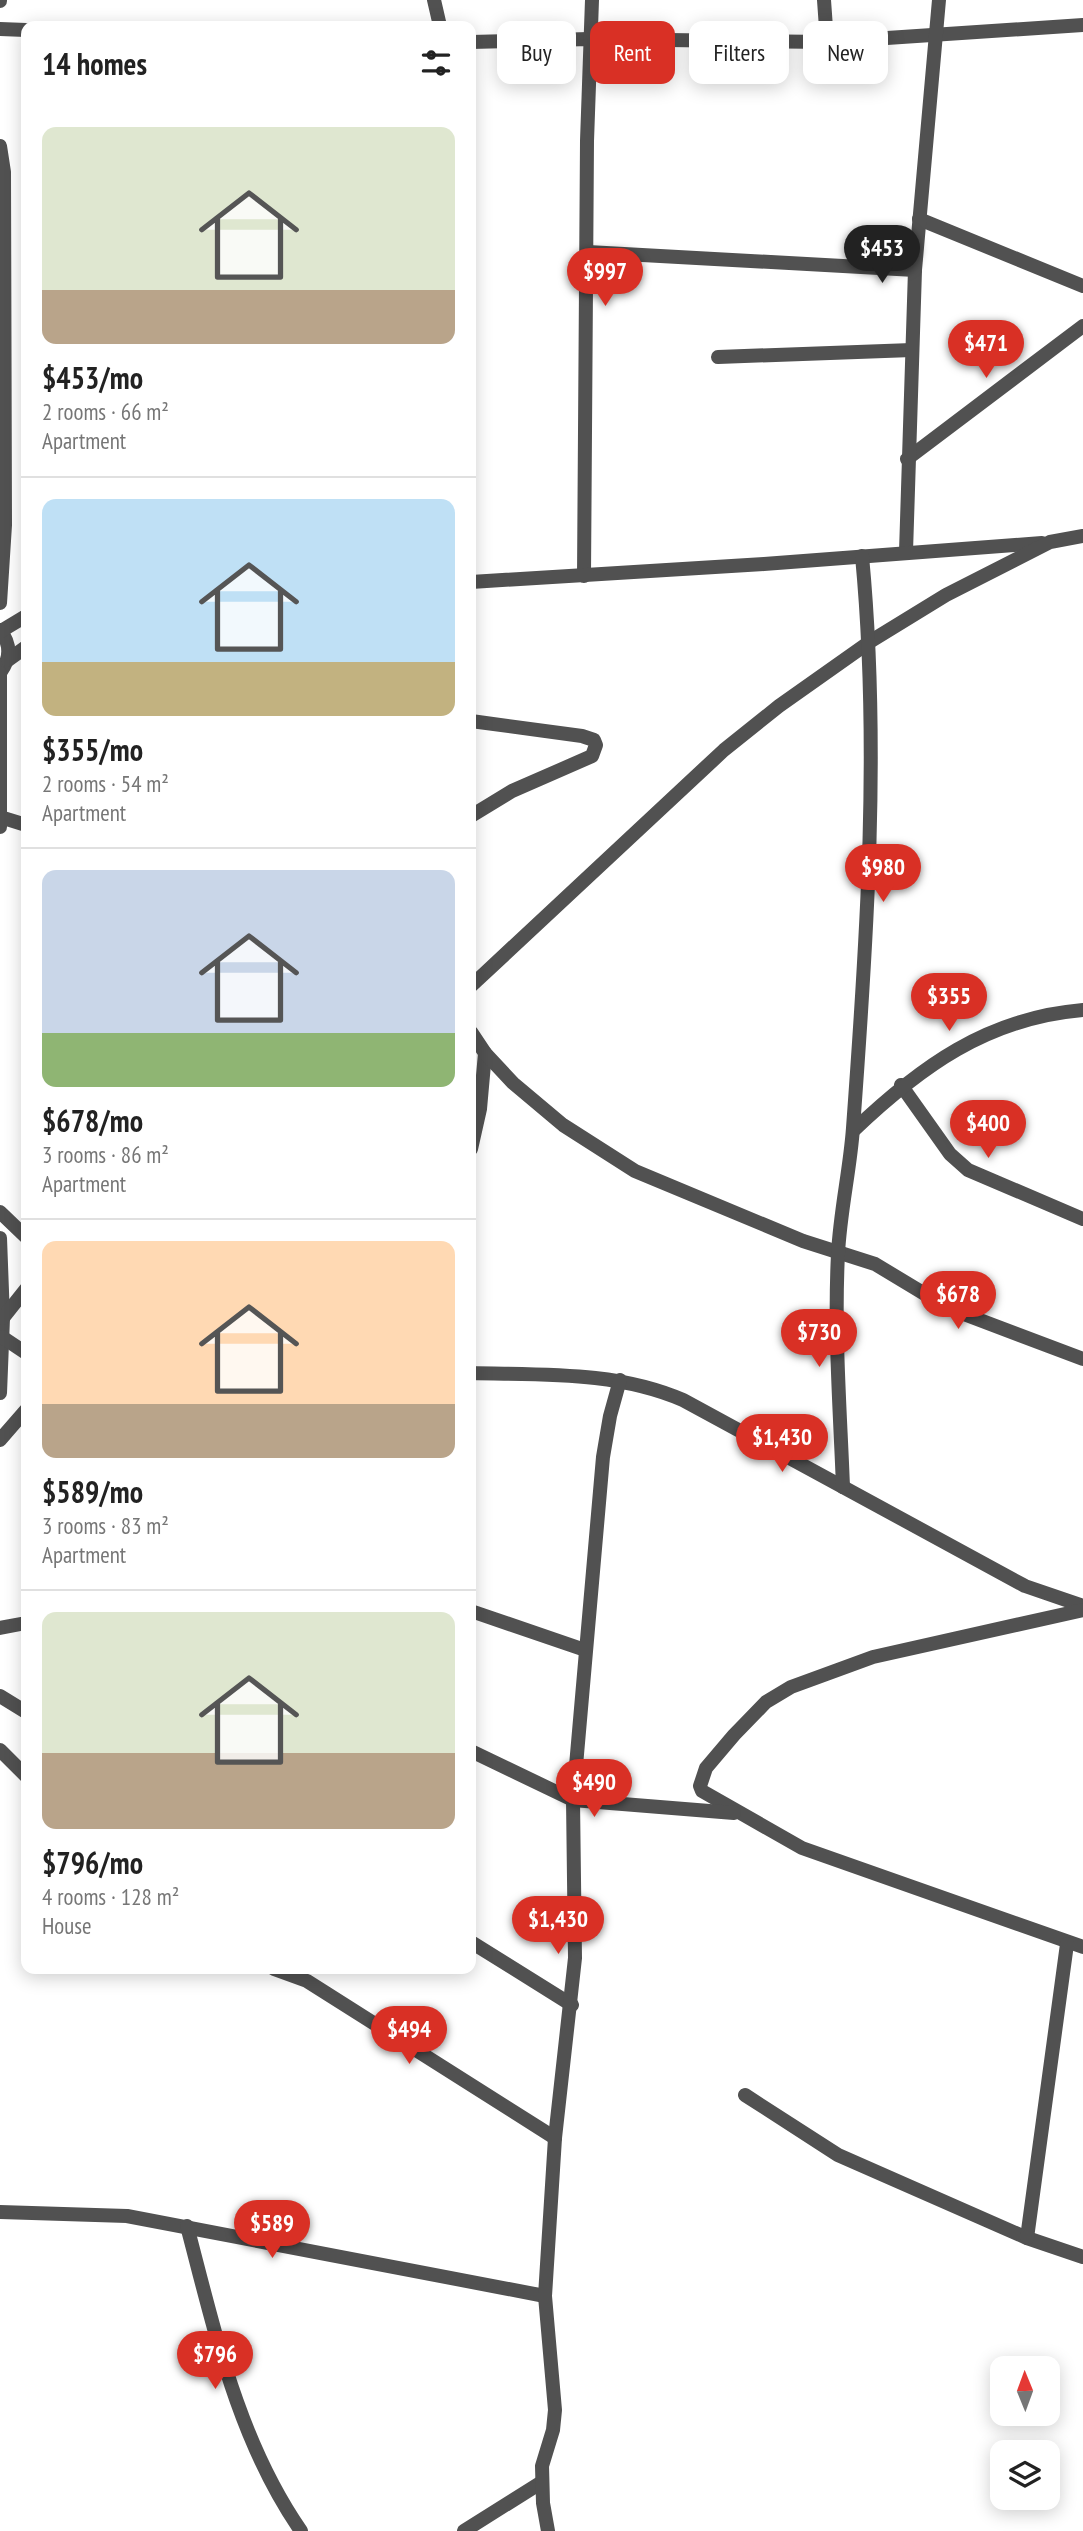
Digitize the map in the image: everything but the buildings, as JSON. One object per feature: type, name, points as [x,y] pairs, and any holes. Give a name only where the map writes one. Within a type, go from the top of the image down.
[{"type":"street","points":[[434,0],[439,21]]},
{"type":"street","points":[[591,21],[592,0]]},
{"type":"street","points":[[824,0],[826,21]]},
{"type":"street","points":[[906,552],[915,270],[939,0]]},
{"type":"street","points":[[888,39],[1083,25]]},
{"type":"street","points":[[0,29],[21,30]]},
{"type":"street","points":[[476,42],[590,39],[584,576]]},
{"type":"street","points":[[675,40],[803,42]]},
{"type":"street","points":[[0,146],[4,172],[5,525],[0,603]]},
{"type":"street","points":[[919,219],[1083,286]]},
{"type":"street","points":[[588,252],[850,264],[915,270]]},
{"type":"street","points":[[907,459],[1083,326]]},
{"type":"street","points":[[718,357],[912,350]]},
{"type":"street","points":[[476,582],[1050,542],[1083,536]]},
{"type":"street","points":[[476,981],[724,750],[779,706],[871,641],[946,595],[1050,542]]},
{"type":"street","points":[[843,1487],[836,1363],[838,1251],[853,1131],[870,815],[871,641],[862,556]]},
{"type":"street","points":[[0,827],[3,668],[7,641],[1,630],[21,619]]},
{"type":"street","points":[[3,668],[21,652]]},
{"type":"street","points":[[476,722],[582,736],[594,740],[596,745],[592,756],[512,791],[476,813]]},
{"type":"street","points":[[0,817],[21,823]]},
{"type":"street","points":[[853,1131],[901,1085],[934,1061],[969,1042],[1022,1023],[1063,1012],[1083,1010]]},
{"type":"street","points":[[476,1039],[513,1083],[563,1125],[620,1162],[719,1208],[875,1264],[948,1308],[1083,1359]]},
{"type":"street","points":[[476,1127],[485,1052]]},
{"type":"street","points":[[901,1085],[950,1154],[968,1170],[1083,1219]]},
{"type":"street","points":[[0,1212],[21,1232]]},
{"type":"street","points":[[0,1238],[3,1318],[0,1393]]},
{"type":"street","points":[[3,1318],[21,1295]]},
{"type":"street","points":[[2,1337],[21,1350]]},
{"type":"street","points":[[476,1373],[621,1380],[656,1388],[683,1399],[1025,1586],[1083,1608]]},
{"type":"street","points":[[548,2531],[541,2482],[555,2410],[545,2296],[555,2138],[572,2005],[575,1958],[573,1800],[603,1457],[610,1416],[621,1380]]},
{"type":"street","points":[[0,1440],[21,1416]]},
{"type":"street","points":[[1083,1608],[873,1657],[775,1695],[734,1734],[700,1779],[702,1791],[802,1848],[1067,1944],[1083,1947]]},
{"type":"street","points":[[476,1613],[585,1650]]},
{"type":"street","points":[[0,1628],[21,1624]]},
{"type":"street","points":[[0,1696],[21,1709]]},
{"type":"street","points":[[0,1750],[21,1771]]},
{"type":"street","points":[[476,1753],[573,1800],[738,1813]]},
{"type":"street","points":[[1027,2238],[1067,1944]]},
{"type":"street","points":[[476,1945],[572,2005]]},
{"type":"street","points":[[288,1974],[307,1981],[555,2138]]},
{"type":"street","points":[[745,2095],[838,2155],[1027,2238],[1083,2257]]},
{"type":"street","points":[[0,2212],[127,2216],[545,2296]]},
{"type":"street","points":[[187,2226],[216,2338],[246,2429],[280,2500],[301,2531]]},
{"type":"street","points":[[464,2531],[541,2482]]}]
